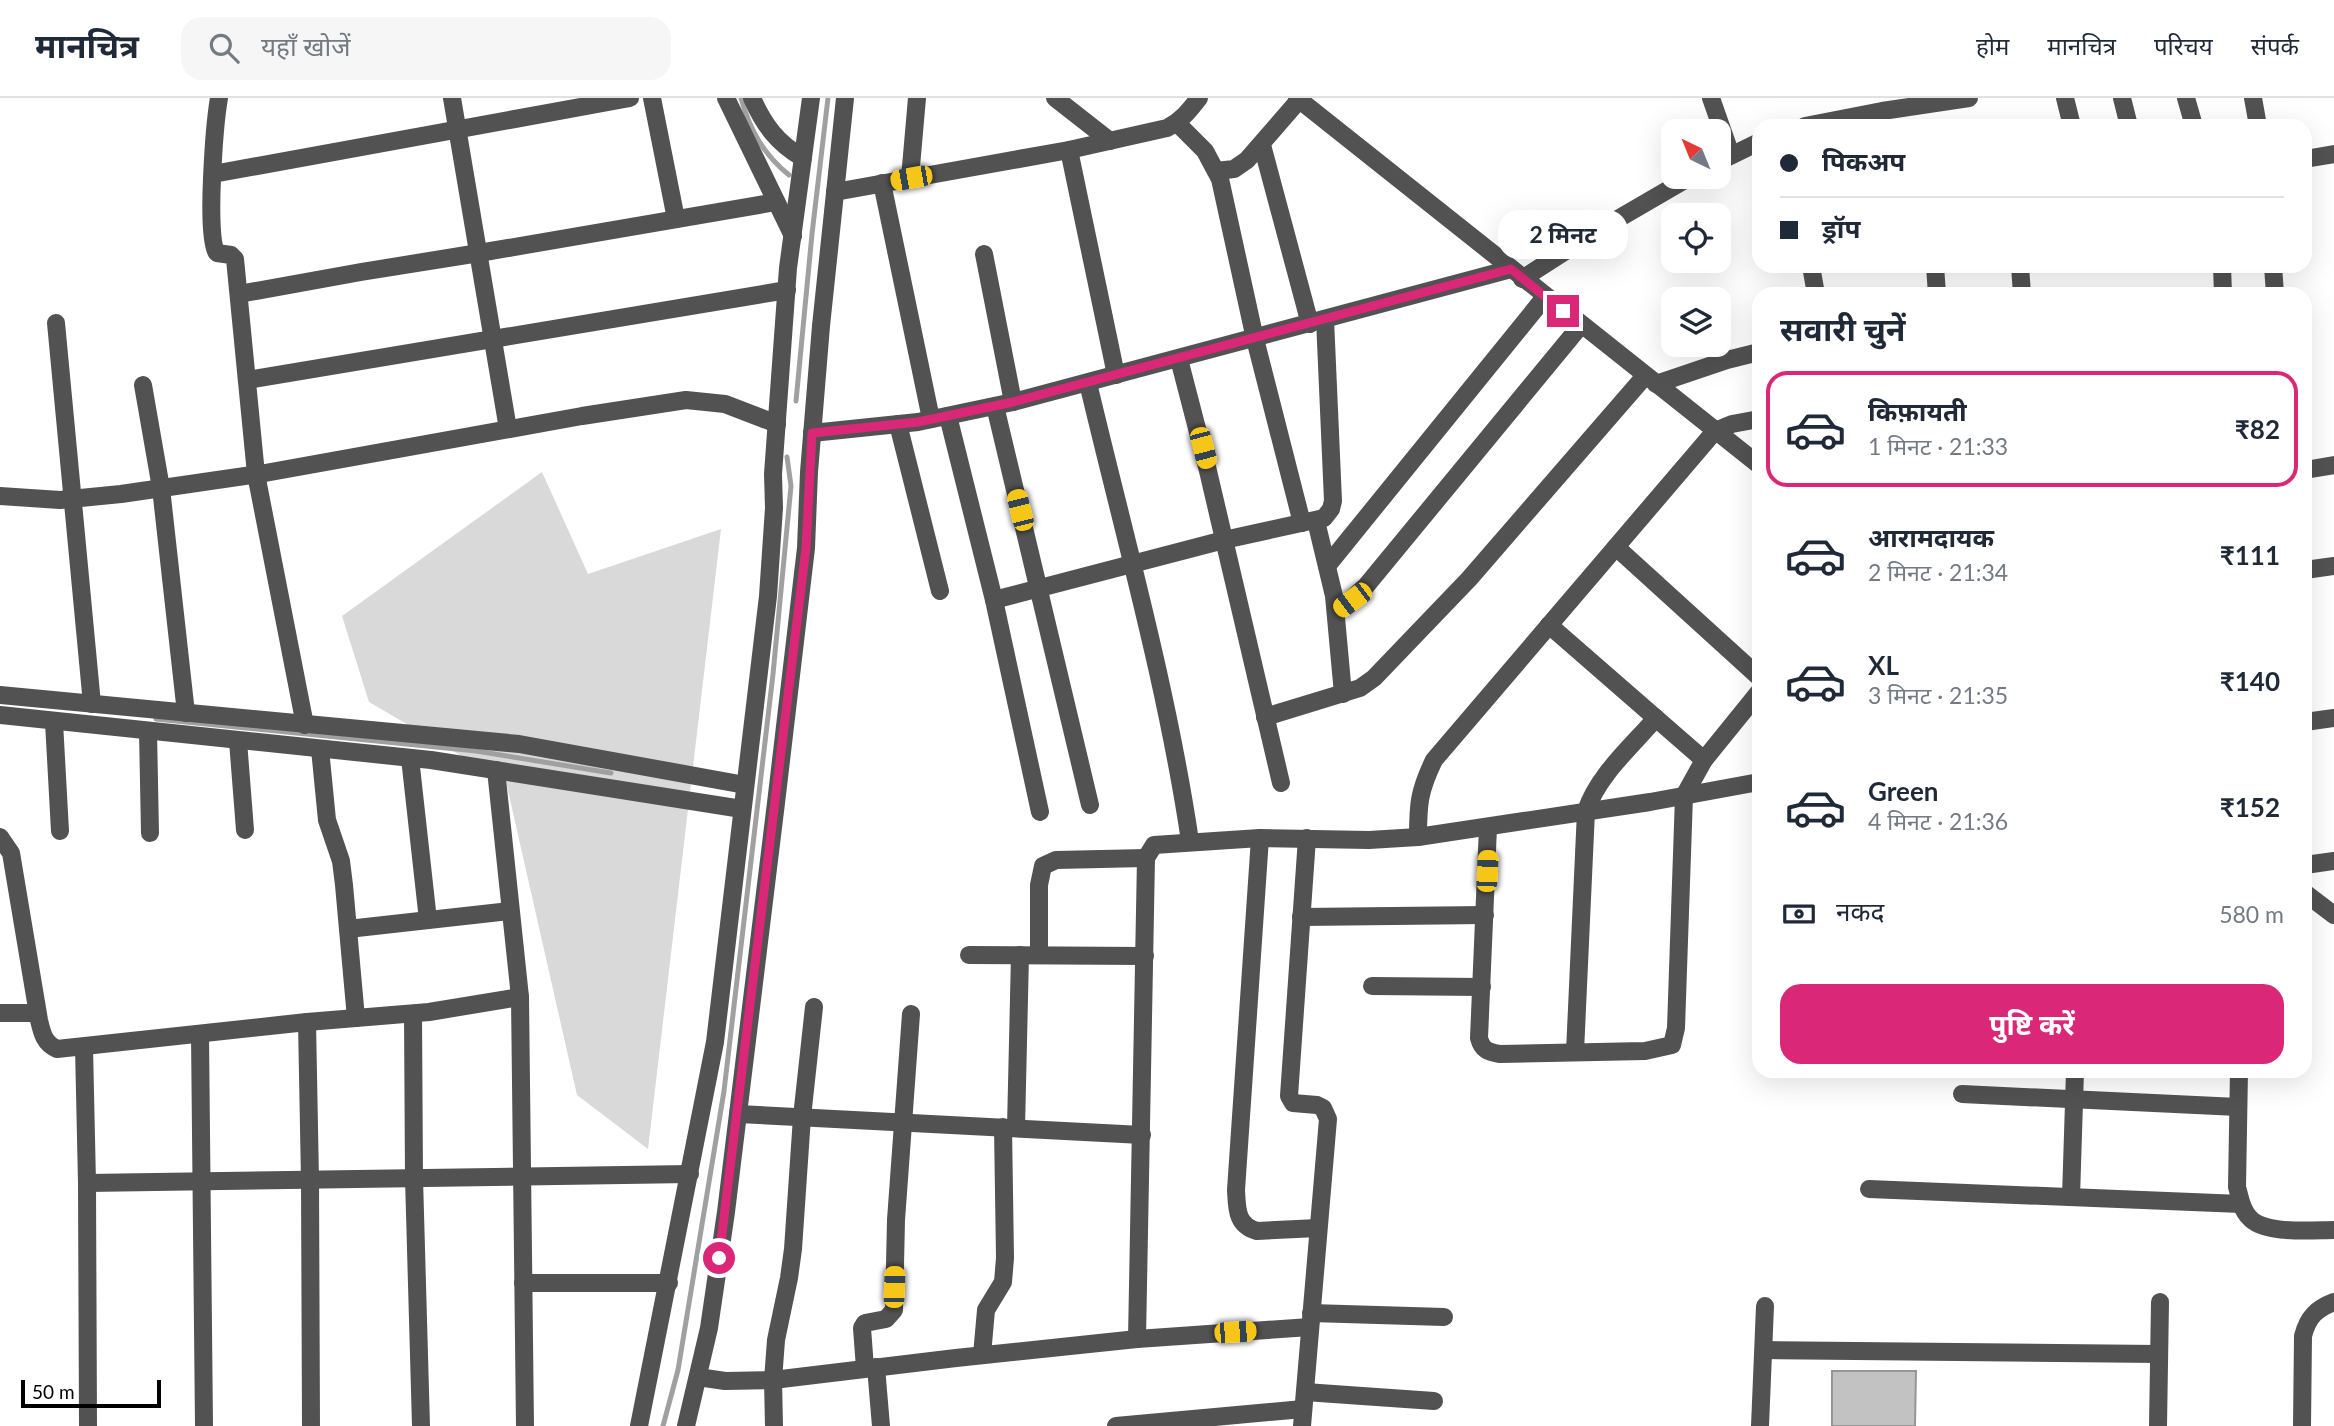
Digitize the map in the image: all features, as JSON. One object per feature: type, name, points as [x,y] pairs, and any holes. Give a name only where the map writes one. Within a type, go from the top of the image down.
[{"type":"street","points":[[219,98],[213,174],[214,248],[217,253],[231,255],[235,259],[256,474],[305,725]]},
{"type":"street","points":[[452,98],[508,429]]},
{"type":"street","points":[[213,174],[630,98]]},
{"type":"street","points":[[652,98],[676,219]]},
{"type":"street","points":[[726,98],[793,236]]},
{"type":"street","points":[[752,98],[775,138],[803,158]]},
{"type":"street","points":[[639,1426],[715,1042],[768,596],[787,290],[811,98]]},
{"type":"street","points":[[686,1426],[715,1289],[806,548],[812,433],[845,98]]},
{"type":"street","points":[[911,178],[917,98]]},
{"type":"street","points":[[1055,98],[1110,141]]},
{"type":"street","points":[[835,191],[1069,150],[1167,128],[1177,123],[1199,98]]},
{"type":"street","points":[[1711,98],[1716,119]]},
{"type":"street","points":[[1830,119],[1880,105],[1969,98]]},
{"type":"street","points":[[2064,98],[2070,119]]},
{"type":"street","points":[[2122,98],[2127,119]]},
{"type":"street","points":[[2186,98],[2192,119]]},
{"type":"street","points":[[2253,98],[2258,119]]},
{"type":"street","points":[[1216,171],[1234,169],[1247,160],[1298,99],[1752,460]]},
{"type":"street","points":[[1177,123],[1205,151],[1216,171],[1227,208],[1255,339],[1309,522],[1327,566],[1336,612],[1343,694]]},
{"type":"street","points":[[994,600],[1224,540],[1309,522],[1328,514],[1333,501],[1318,322],[1262,145]]},
{"type":"street","points":[[1731,155],[1752,145]]},
{"type":"street","points":[[1069,150],[1116,375]]},
{"type":"street","points":[[2312,158],[2334,154]]},
{"type":"street","points":[[882,183],[939,417],[994,600],[1040,812]]},
{"type":"street","points":[[812,433],[898,424],[1013,402],[1318,322],[1517,274],[1669,189]]},
{"type":"street","points":[[239,295],[775,201]]},
{"type":"street","points":[[984,254],[1013,402]]},
{"type":"street","points":[[247,380],[787,290]]},
{"type":"street","points":[[1327,566],[1545,297]]},
{"type":"street","points":[[56,323],[92,704]]},
{"type":"street","points":[[1336,612],[1366,586],[1581,325]]},
{"type":"street","points":[[1265,717],[1360,688],[1389,664],[1651,380],[1752,354]]},
{"type":"street","points":[[1179,359],[1281,783]]},
{"type":"street","points":[[1088,383],[1162,688],[1190,841]]},
{"type":"street","points":[[143,385],[161,488],[186,713]]},
{"type":"street","points":[[0,496],[72,499],[161,488],[686,400],[725,404],[777,424]]},
{"type":"street","points":[[995,406],[1090,806]]},
{"type":"street","points":[[1418,837],[1418,802],[1434,760],[1715,430],[1752,420]]},
{"type":"street","points":[[898,424],[940,591]]},
{"type":"street","points":[[2312,469],[2334,465]]},
{"type":"street","points":[[1616,547],[1752,671]]},
{"type":"street","points":[[2312,569],[2334,566]]},
{"type":"street","points":[[1549,625],[1704,760]]},
{"type":"street","points":[[0,695],[519,744],[743,797]]},
{"type":"street","points":[[1489,827],[1479,1038],[1483,1049],[1500,1054],[1645,1051],[1666,1048],[1675,1040],[1684,796],[1704,760],[1752,701]]},
{"type":"street","points":[[0,715],[410,758],[743,797]]},
{"type":"street","points":[[2312,721],[2334,718]]},
{"type":"street","points":[[1575,1052],[1586,811],[1590,798],[1607,775],[1657,719]]},
{"type":"street","points":[[54,722],[60,831]]},
{"type":"street","points":[[148,731],[150,833]]},
{"type":"street","points":[[238,741],[245,830]]},
{"type":"street","points":[[320,749],[327,820],[341,861],[356,1018]]},
{"type":"street","points":[[410,758],[428,920]]},
{"type":"street","points":[[496,770],[520,997],[525,1426]]},
{"type":"street","points":[[1137,1339],[1146,858],[1154,845],[1260,838],[1369,840],[1418,837],[1752,783]]},
{"type":"street","points":[[0,837],[11,853],[43,1036],[49,1045],[57,1049],[307,1022],[413,1014],[520,997]]},
{"type":"street","points":[[1260,838],[1236,1190],[1237,1211],[1241,1223],[1256,1231],[1318,1228]]},
{"type":"street","points":[[1304,1409],[1328,1130],[1327,1113],[1317,1105],[1293,1103],[1289,1096],[1307,838]]},
{"type":"street","points":[[1039,955],[1039,885],[1043,866],[1056,860],[1146,858]]},
{"type":"street","points":[[2312,864],[2334,861]]},
{"type":"street","points":[[2312,898],[2334,915]]},
{"type":"street","points":[[348,929],[510,911]]},
{"type":"street","points":[[1301,917],[1485,915]]},
{"type":"street","points":[[969,955],[1145,956]]},
{"type":"street","points":[[982,1355],[986,1310],[1003,1282],[1020,955]]},
{"type":"street","points":[[1372,986],[1482,987]]},
{"type":"street","points":[[775,1426],[773,1380],[776,1340],[793,1249],[802,1117],[814,1007]]},
{"type":"street","points":[[0,1013],[37,1013]]},
{"type":"street","points":[[413,1014],[414,1178],[421,1426]]},
{"type":"street","points":[[881,1426],[862,1328],[865,1323],[886,1319],[894,1310],[896,1220],[911,1014]]},
{"type":"street","points":[[307,1022],[311,1426]]},
{"type":"street","points":[[200,1035],[204,1426]]},
{"type":"street","points":[[84,1047],[88,1183],[88,1426]]},
{"type":"street","points":[[2071,1197],[2075,1078]]},
{"type":"street","points":[[2239,1078],[2237,1186],[2241,1204],[2249,1219],[2260,1226],[2285,1230],[2334,1230]]},
{"type":"street","points":[[1962,1094],[2238,1107]]},
{"type":"street","points":[[738,1114],[1142,1135]]},
{"type":"street","points":[[88,1183],[690,1174]]},
{"type":"street","points":[[1869,1189],[2241,1204]]},
{"type":"street","points":[[523,1283],[668,1283]]},
{"type":"street","points":[[2158,1426],[2160,1301]]},
{"type":"street","points":[[2302,1426],[2303,1336],[2306,1322],[2316,1310],[2334,1302]]},
{"type":"street","points":[[1760,1426],[1765,1306]]},
{"type":"street","points":[[698,1377],[725,1381],[773,1380],[1311,1320],[1444,1317]]},
{"type":"street","points":[[1764,1350],[2159,1354]]},
{"type":"street","points":[[1116,1426],[1304,1409],[1434,1401]]},
{"type":"shaded area","points":[[542,472],[588,574],[721,529],[648,1149],[577,1095],[506,782],[369,702],[342,616]]},
{"type":"building","points":[[1832,1371],[1916,1371],[1915,1426],[1832,1426]]},
{"type":"waterway","points":[[741,98],[759,141],[772,159],[789,175]]},
{"type":"waterway","points":[[796,401],[828,98]]},
{"type":"waterway","points":[[663,1426],[678,1370],[724,1091],[773,674],[791,486],[787,457]]},
{"type":"waterway","points":[[156,719],[476,751],[611,773]]},
{"type":"route","points":[[719,1258],[806,548],[812,433],[918,422],[1013,402],[1511,269],[1563,311]]}]
